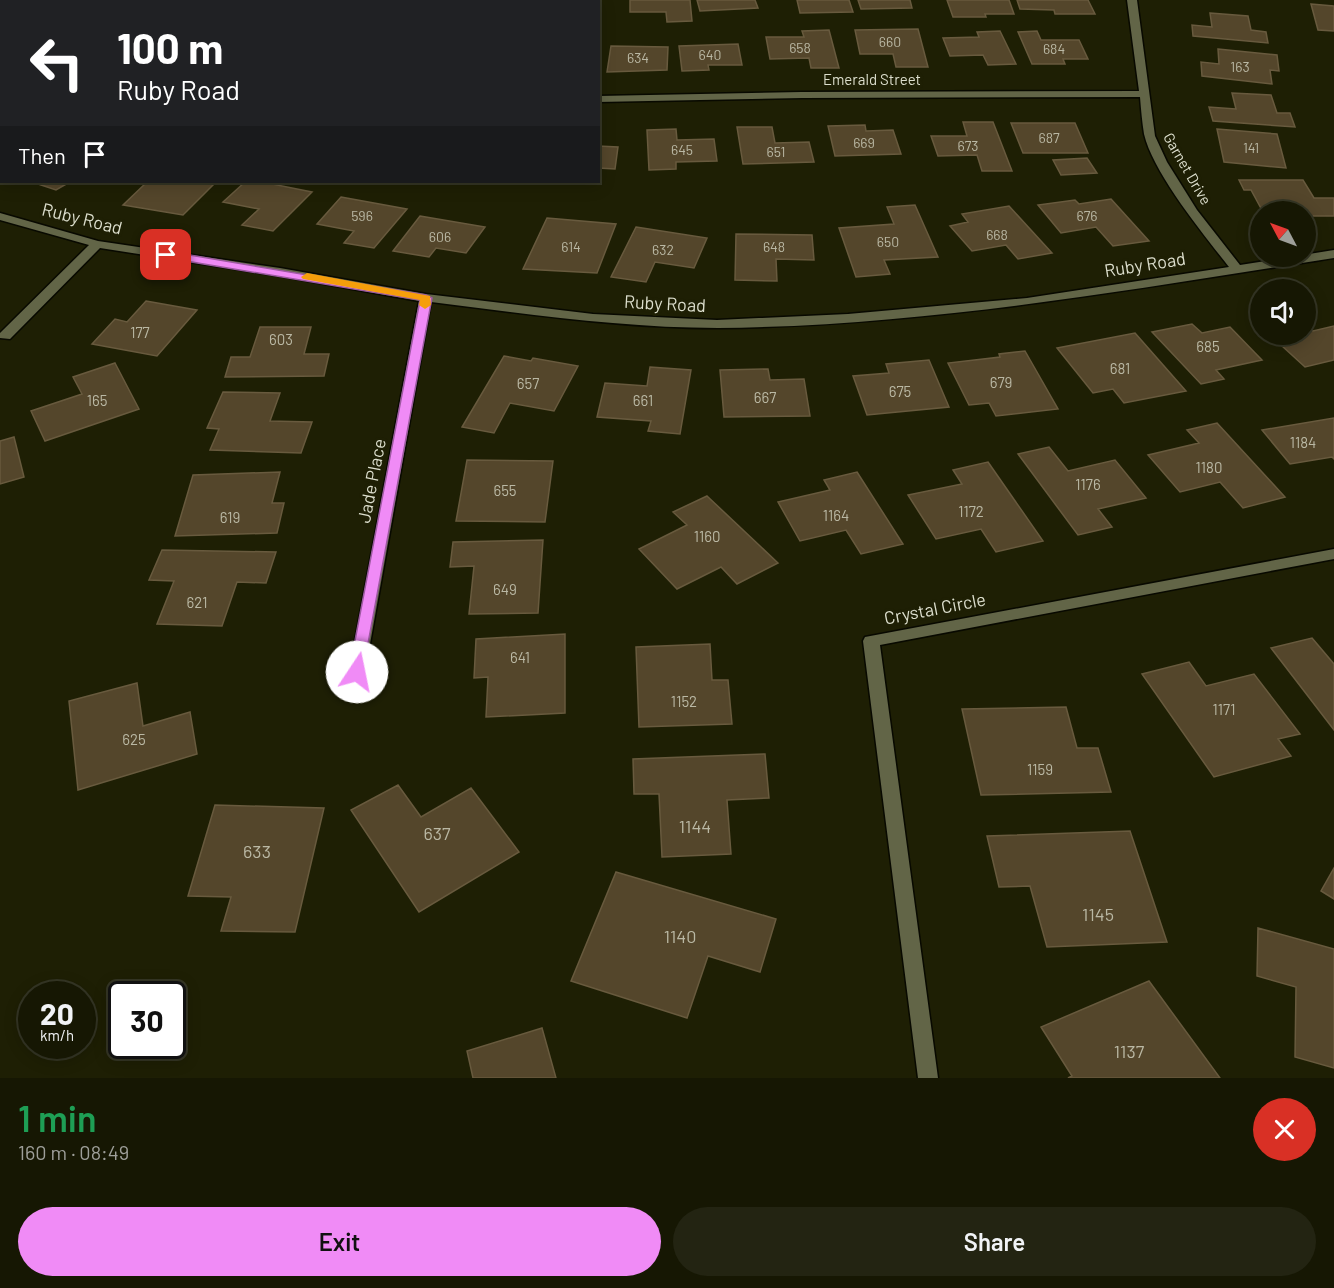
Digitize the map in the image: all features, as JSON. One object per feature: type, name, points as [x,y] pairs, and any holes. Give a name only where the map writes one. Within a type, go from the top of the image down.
[{"type":"street","name":"Garnet Drive","points":[[1132,0],[1150,136],[1162,162],[1192,211],[1237,268]]},
{"type":"street","name":"Emerald Street","points":[[600,99],[802,95],[1145,94]]},
{"type":"street","name":"Ruby Road","points":[[0,216],[98,244],[280,272],[426,298],[593,318],[717,324],[848,318],[1028,302],[1334,254]]},
{"type":"street","points":[[5,336],[98,244]]},
{"type":"street","name":"Jade Place","points":[[357,672],[426,298]]},
{"type":"street","name":"Crystal Circle","points":[[928,1078],[872,641],[1334,554]]},
{"type":"building","points":[[630,0],[690,0],[692,21],[667,22],[666,12],[630,12]]},
{"type":"building","points":[[697,0],[755,0],[758,8],[700,11]]},
{"type":"building","points":[[797,0],[849,0],[853,12],[800,13]]},
{"type":"building","points":[[858,0],[910,0],[912,8],[861,9]]},
{"type":"building","points":[[947,0],[1009,0],[1014,14],[953,17]]},
{"type":"building","points":[[1017,0],[1088,0],[1095,14],[1055,14],[1054,10],[1020,9]]},
{"type":"building","points":[[1311,4],[1334,6],[1334,31],[1318,30]]},
{"type":"building","points":[[1210,13],[1248,16],[1251,30],[1266,32],[1268,43],[1193,36],[1192,25],[1212,27]]},
{"type":"building","points":[[918,29],[928,67],[896,67],[893,54],[860,54],[855,30]]},
{"type":"building","points":[[829,30],[839,68],[811,68],[809,58],[770,59],[766,37],[804,37],[802,31]]},
{"type":"building","points":[[1000,31],[1016,64],[988,65],[983,55],[950,56],[943,38],[979,37],[977,32]]},
{"type":"building","points":[[1037,31],[1041,40],[1079,40],[1088,59],[1063,59],[1065,64],[1032,64],[1018,32]]},
{"type":"building","points":[[738,44],[742,65],[708,65],[709,70],[682,71],[679,46]]},
{"type":"building","points":[[611,46],[668,47],[667,70],[607,72]]},
{"type":"building","points":[[1218,49],[1277,55],[1279,71],[1270,70],[1272,84],[1202,76],[1201,62],[1219,64]]},
{"type":"building","points":[[1232,93],[1271,95],[1277,113],[1290,113],[1295,127],[1213,121],[1209,107],[1236,109]]},
{"type":"building","points":[[963,122],[993,122],[1012,171],[982,171],[977,155],[938,156],[931,136],[967,136]]},
{"type":"building","points":[[1011,123],[1075,123],[1088,153],[1023,153]]},
{"type":"building","points":[[865,125],[866,131],[893,130],[901,154],[835,156],[828,126]]},
{"type":"building","points":[[737,127],[772,127],[775,143],[809,142],[814,162],[743,164]]},
{"type":"building","points":[[676,129],[677,140],[714,139],[717,161],[676,162],[676,169],[649,170],[647,130]]},
{"type":"building","points":[[1217,129],[1277,134],[1286,168],[1224,162]]},
{"type":"building","points":[[600,146],[618,147],[615,169],[600,168]]},
{"type":"building","points":[[1087,158],[1097,173],[1061,175],[1053,160]]},
{"type":"building","points":[[1239,180],[1303,180],[1314,198],[1334,198],[1334,216],[1316,216],[1316,201],[1257,201],[1251,190],[1244,190]]},
{"type":"building","points":[[35,183],[68,183],[56,190]]},
{"type":"building","points":[[146,183],[215,183],[183,215],[123,205]]},
{"type":"building","points":[[244,183],[274,183],[272,184],[312,192],[273,231],[242,225],[259,209],[223,202]]},
{"type":"building","points":[[341,197],[407,209],[374,248],[344,243],[354,231],[317,224]]},
{"type":"building","points":[[1111,199],[1149,241],[1113,246],[1096,227],[1061,233],[1038,205],[1075,200],[1079,204]]},
{"type":"building","points":[[915,205],[938,257],[884,260],[890,274],[856,277],[839,228],[894,224],[887,207]]},
{"type":"building","points":[[1009,206],[1052,253],[1018,259],[1006,245],[972,251],[950,226],[968,222],[962,214]]},
{"type":"building","points":[[420,216],[485,227],[466,253],[436,248],[429,257],[393,251]]},
{"type":"building","points":[[547,218],[616,224],[597,273],[523,269]]},
{"type":"building","points":[[636,227],[707,238],[694,268],[655,262],[646,282],[611,277]]},
{"type":"building","points":[[736,234],[812,235],[814,260],[776,259],[777,281],[735,280]]},
{"type":"building","points":[[146,301],[197,310],[157,356],[92,344],[115,319],[127,322]]},
{"type":"building","points":[[1192,324],[1202,333],[1230,327],[1262,360],[1216,370],[1224,379],[1201,384],[1152,332]]},
{"type":"building","points":[[1334,326],[1334,360],[1305,367],[1281,345],[1316,345],[1316,330]]},
{"type":"building","points":[[260,327],[311,327],[304,354],[329,354],[324,376],[225,377],[231,357],[250,357]]},
{"type":"building","points":[[1135,333],[1186,391],[1124,403],[1113,389],[1093,393],[1057,348]]},
{"type":"building","points":[[1025,351],[1058,409],[996,416],[989,403],[969,405],[948,363],[1000,357],[999,354]]},
{"type":"building","points":[[504,356],[531,361],[533,358],[578,366],[554,411],[510,403],[494,433],[462,427]]},
{"type":"building","points":[[929,360],[949,407],[867,415],[853,376],[889,373],[886,364]]},
{"type":"building","points":[[115,363],[139,409],[45,441],[31,411],[82,394],[73,377]]},
{"type":"building","points":[[650,367],[691,370],[680,434],[648,431],[651,421],[597,417],[605,383],[647,386]]},
{"type":"building","points":[[768,369],[770,380],[804,379],[810,416],[724,417],[720,370]]},
{"type":"building","points":[[223,392],[280,393],[270,421],[312,422],[301,453],[210,450],[219,429],[207,428]]},
{"type":"building","points":[[1334,418],[1334,459],[1332,457],[1290,464],[1262,430]]},
{"type":"building","points":[[1217,423],[1285,497],[1243,508],[1220,482],[1180,492],[1148,455],[1199,443],[1187,430]]},
{"type":"building","points":[[14,437],[24,477],[0,484],[0,441]]},
{"type":"building","points":[[1049,447],[1068,471],[1115,460],[1146,498],[1098,509],[1112,527],[1078,535],[1018,454]]},
{"type":"building","points":[[467,460],[553,461],[545,522],[456,521]]},
{"type":"building","points":[[988,462],[1043,541],[996,552],[981,529],[936,539],[908,495],[962,484],[953,470]]},
{"type":"building","points":[[280,472],[272,503],[284,503],[277,533],[175,536],[193,475]]},
{"type":"building","points":[[857,472],[903,544],[861,554],[846,530],[800,541],[778,502],[830,490],[824,480]]},
{"type":"building","points":[[707,496],[778,563],[737,584],[721,567],[677,589],[639,549],[687,525],[673,512]]},
{"type":"building","points":[[543,540],[538,613],[469,614],[474,566],[450,567],[453,542]]},
{"type":"building","points":[[162,550],[276,552],[266,583],[237,582],[222,626],[157,624],[174,581],[149,580]]},
{"type":"building","points":[[565,634],[565,713],[486,717],[488,677],[474,678],[476,639]]},
{"type":"building","points":[[1312,638],[1334,664],[1334,730],[1271,648]]},
{"type":"building","points":[[710,644],[712,680],[728,680],[732,724],[639,727],[636,647]]},
{"type":"building","points":[[1189,662],[1206,686],[1254,674],[1300,734],[1278,739],[1291,756],[1214,777],[1142,674]]},
{"type":"building","points":[[137,683],[143,726],[190,712],[197,754],[78,790],[69,701]]},
{"type":"building","points":[[1066,707],[1077,748],[1098,748],[1111,792],[981,795],[962,709]]},
{"type":"building","points":[[765,754],[769,798],[727,800],[731,854],[662,857],[659,794],[634,794],[633,759]]},
{"type":"building","points":[[398,785],[421,817],[471,788],[519,852],[419,912],[351,810]]},
{"type":"building","points":[[215,805],[324,808],[295,932],[221,931],[231,897],[188,896]]},
{"type":"building","points":[[1130,831],[1167,942],[1047,947],[1030,886],[999,887],[987,836]]},
{"type":"building","points":[[1334,868],[1334,899],[1321,891]]},
{"type":"building","points":[[616,872],[776,919],[760,972],[708,956],[687,1018],[571,981]]},
{"type":"building","points":[[1258,928],[1334,949],[1334,1068],[1295,1057],[1296,987],[1257,976]]},
{"type":"building","points":[[1149,981],[1220,1078],[1068,1078],[1072,1076],[1041,1027]]},
{"type":"building","points":[[542,1028],[556,1078],[473,1078],[467,1051]]},
{"type":"slow traffic","points":[[307,277],[426,298],[425,305]]},
{"type":"route","points":[[166,255],[280,272],[426,298],[357,672]]}]
